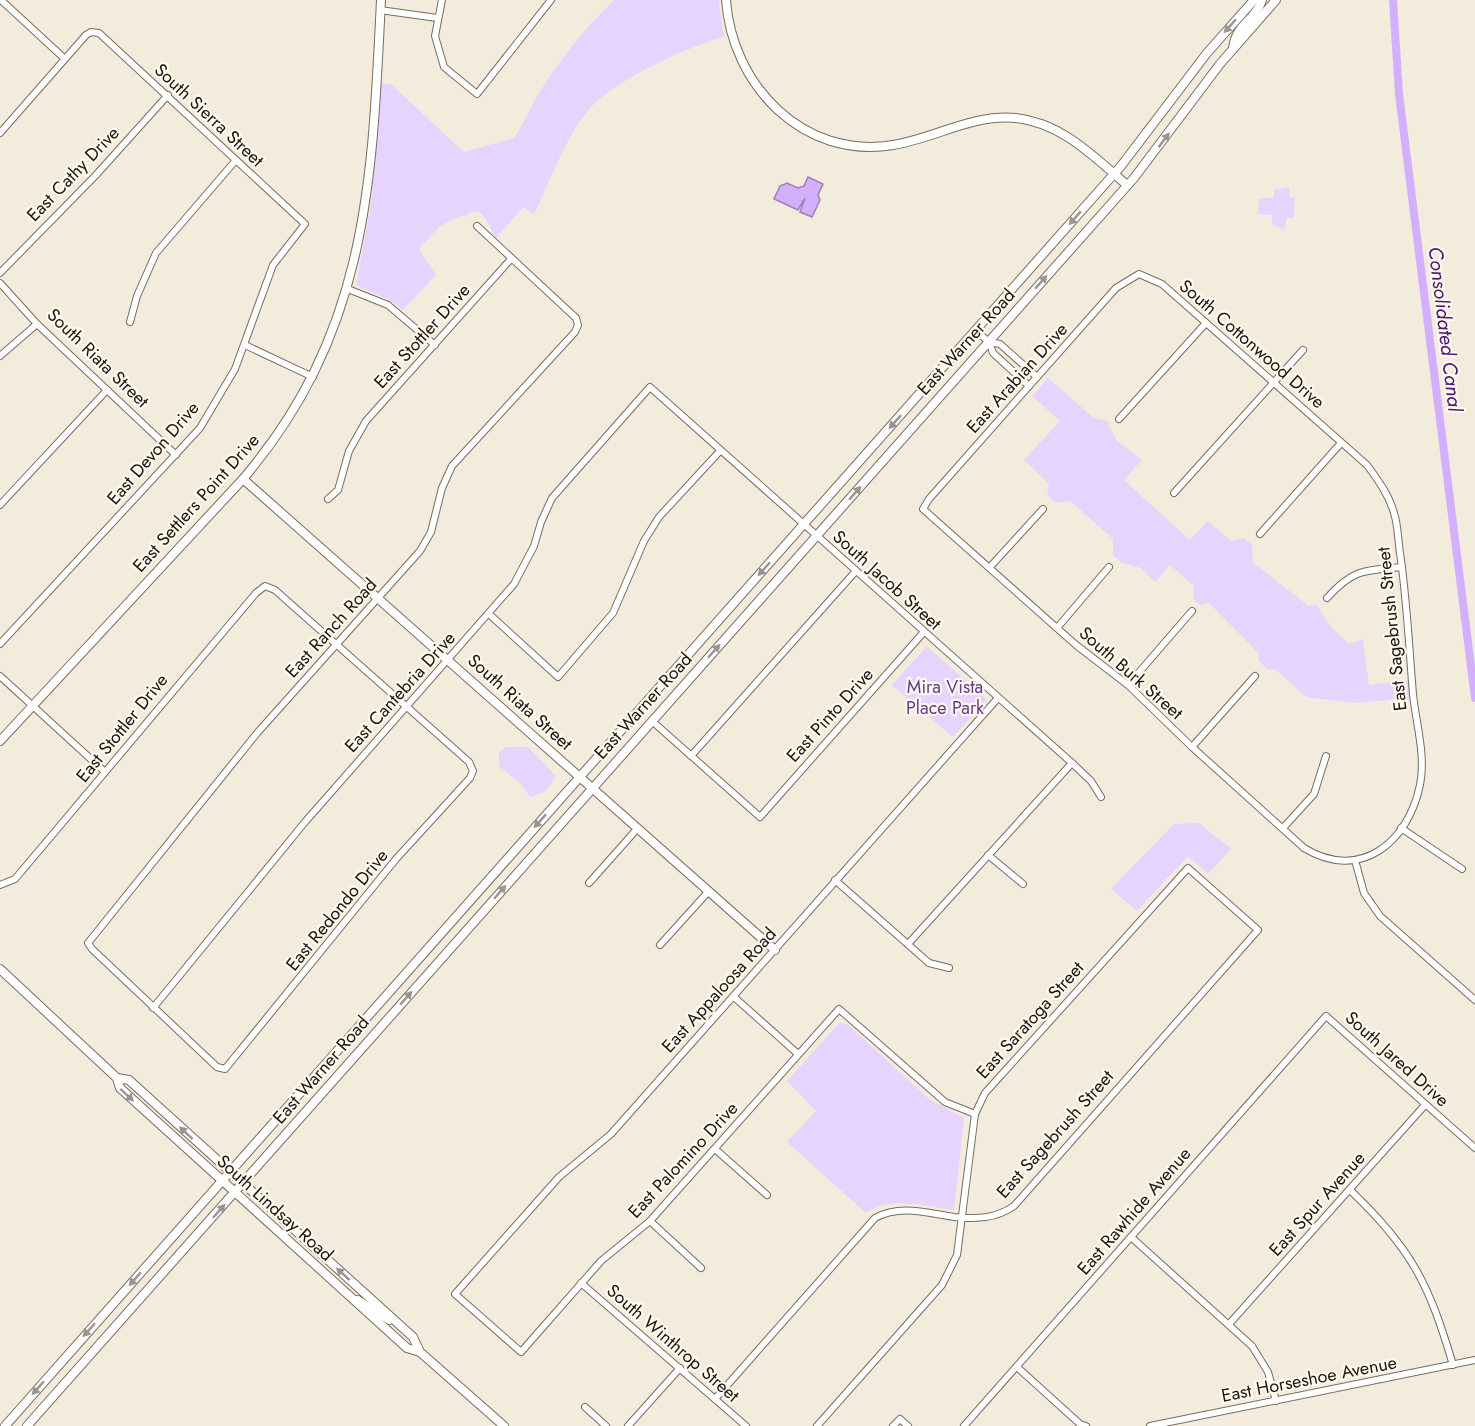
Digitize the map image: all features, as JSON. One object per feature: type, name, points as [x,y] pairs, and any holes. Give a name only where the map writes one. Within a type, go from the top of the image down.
[{"type":"main road","points":[[726,0],[732,40],[750,78],[775,108],[804,129],[835,141],[876,147],[908,143],[984,119],[1018,118],[1060,132],[1127,185]]},
{"type":"main road","name":"East Warner Road","points":[[5,1426],[1114,174],[1207,53],[1254,0]]},
{"type":"main road","points":[[1233,49],[1234,36],[1260,7],[1262,0]]},
{"type":"main road","name":"East Warner Road","points":[[27,1426],[1127,185],[1220,64],[1276,0]]},
{"type":"main road","name":"East Settlers Point Drive","points":[[0,741],[243,479],[274,440],[313,377],[348,289],[365,206],[380,5]]},
{"type":"main road","points":[[1207,53],[1220,64]]},
{"type":"main road","name":"South Riata Street","points":[[243,479],[775,950]]},
{"type":"main road","name":"South Lindsay Road","points":[[0,969],[117,1078],[120,1088],[234,1194],[407,1348],[420,1352]]},
{"type":"main road","points":[[378,1004],[391,1016]]},
{"type":"main road","name":"South Lindsay Road","points":[[117,1078],[129,1080],[413,1337],[420,1352],[504,1426]]},
{"type":"main road","points":[[354,1301],[363,1301],[380,1316],[396,1322]]},
{"type":"main road","points":[[71,1350],[84,1361]]},
{"type":"street","points":[[0,133],[65,59],[1,0]]},
{"type":"street","points":[[442,0],[435,36],[444,68],[477,94],[551,0]]},
{"type":"street","points":[[380,5],[437,18]]},
{"type":"street","name":"South Sierra Street","points":[[65,59],[91,32],[99,33],[305,224]]},
{"type":"street","name":"East Cathy Drive","points":[[0,273],[96,175],[168,95]]},
{"type":"street","points":[[130,322],[141,286],[156,253],[236,160]]},
{"type":"street","name":"East Devon Drive","points":[[0,644],[176,455],[210,412],[245,345],[273,266],[305,224]]},
{"type":"street","points":[[477,226],[511,259]]},
{"type":"street","name":"East Ranch Road","points":[[153,1008],[88,943],[258,732],[420,551],[431,532],[442,488],[452,466],[578,325],[576,318],[511,259]]},
{"type":"street","name":"East Stottler Drive","points":[[328,499],[338,490],[349,451],[366,421],[511,259]]},
{"type":"street","name":"South Cottonwood Drive","points":[[1139,274],[1162,285],[1341,443]]},
{"type":"street","name":"East Arabian Drive","points":[[923,509],[928,499],[1116,288],[1139,274]]},
{"type":"street","name":"South Riata Street","points":[[0,283],[37,324],[176,455]]},
{"type":"street","points":[[348,289],[388,305],[435,345]]},
{"type":"street","points":[[1119,419],[1206,323]]},
{"type":"street","points":[[0,356],[37,324]]},
{"type":"street","points":[[976,331],[989,342],[993,353],[1029,386]]},
{"type":"street","points":[[989,342],[1000,344],[1037,377]]},
{"type":"street","points":[[245,345],[313,377]]},
{"type":"street","points":[[1174,493],[1303,350]]},
{"type":"street","name":"South Jacob Street","points":[[650,387],[923,633],[1072,763],[1091,781],[1101,797]]},
{"type":"street","name":"East Cantebria Drive","points":[[153,1008],[305,822],[514,584],[534,546],[541,522],[552,498],[650,387]]},
{"type":"street","points":[[0,505],[107,390]]},
{"type":"street","points":[[1260,534],[1341,443]]},
{"type":"street","name":"East Sagebrush Street","points":[[1341,443],[1367,465],[1387,495],[1394,514],[1402,567],[1413,698],[1422,764],[1414,802],[1401,828]]},
{"type":"street","points":[[489,614],[558,677],[613,613],[644,541],[659,517],[720,451]]},
{"type":"street","points":[[990,567],[1043,508]]},
{"type":"street","name":"South Burk Street","points":[[923,509],[1057,628],[1128,685],[1192,747],[1304,848],[1321,858],[1337,862],[1354,860],[1376,854],[1401,828]]},
{"type":"street","points":[[1057,628],[1109,567]]},
{"type":"street","points":[[1327,598],[1341,583],[1358,572],[1402,567]]},
{"type":"street","points":[[652,721],[691,756],[855,572]]},
{"type":"street","name":"East Stottler Drive","points":[[0,885],[15,879],[190,669],[256,593],[265,586],[275,590],[336,646]]},
{"type":"street","points":[[1128,685],[1192,611]]},
{"type":"street","name":"East Pinto Drive","points":[[691,756],[760,817],[923,633]]},
{"type":"street","points":[[336,646],[407,706]]},
{"type":"street","points":[[0,676],[105,772]]},
{"type":"street","points":[[1192,747],[1255,676]]},
{"type":"street","name":"East Appaloosa Road","points":[[520,1352],[455,1294],[559,1177],[610,1134],[998,698]]},
{"type":"street","name":"East Redondo Drive","points":[[153,1008],[217,1067],[225,1069],[396,860],[473,771],[470,762],[407,706]]},
{"type":"street","points":[[1283,828],[1314,794],[1326,756]]},
{"type":"street","points":[[908,944],[1072,763]]},
{"type":"street","points":[[1401,828],[1462,869]]},
{"type":"street","points":[[590,883],[637,829]]},
{"type":"street","points":[[988,855],[1023,884]]},
{"type":"street","points":[[1354,860],[1364,893],[1380,916],[1475,1000]]},
{"type":"street","name":"East Sagebrush Street","points":[[961,1218],[983,1219],[1002,1214],[1014,1206],[1258,930],[1188,868]]},
{"type":"street","name":"East Saratoga Street","points":[[961,1218],[975,1114],[985,1093],[1188,868]]},
{"type":"street","points":[[836,880],[929,963],[949,969]]},
{"type":"street","points":[[660,945],[708,892]]},
{"type":"street","points":[[734,997],[798,1054]]},
{"type":"street","name":"East Palomino Drive","points":[[520,1352],[602,1261],[650,1221],[839,1009],[939,1098],[955,1108],[975,1114]]},
{"type":"street","name":"South Jared Drive","points":[[1326,1016],[1475,1149]]},
{"type":"street","name":"East Rawhide Avenue","points":[[964,1426],[1326,1016]]},
{"type":"street","name":"East Spur Avenue","points":[[1230,1323],[1425,1105]]},
{"type":"street","points":[[715,1149],[767,1195]]},
{"type":"street","points":[[1350,1190],[1385,1223],[1411,1259],[1436,1309],[1454,1365]]},
{"type":"street","points":[[715,1399],[875,1218],[900,1209],[961,1218],[957,1255],[942,1285],[817,1426]]},
{"type":"street","points":[[650,1221],[701,1268]]},
{"type":"street","points":[[1131,1237],[1230,1323],[1252,1346],[1268,1372],[1276,1401]]},
{"type":"street","name":"South Winthrop Street","points":[[581,1283],[746,1426]]},
{"type":"street","name":"East Horseshoe Avenue","points":[[1150,1426],[1475,1360]]},
{"type":"street","points":[[1017,1367],[1080,1424],[1086,1426]]},
{"type":"street","points":[[628,1426],[680,1368]]},
{"type":"street","points":[[585,1407],[606,1426]]},
{"type":"street","points":[[893,1426],[900,1419],[908,1426]]},
{"type":"green space","points":[[614,0],[719,0],[724,37],[692,48],[636,74],[593,105],[567,143],[534,215],[524,207],[496,238],[481,213],[471,213],[465,217],[462,215],[440,226],[419,249],[436,275],[403,310],[391,301],[356,285],[371,205],[381,84],[391,84],[464,152],[514,138],[556,68],[583,33]]},
{"type":"green space","points":[[1289,187],[1290,197],[1295,197],[1294,218],[1287,218],[1284,230],[1272,224],[1272,215],[1258,214],[1259,199],[1274,197],[1274,190]]},
{"type":"green space","points":[[1048,378],[1094,418],[1107,421],[1117,441],[1142,460],[1124,480],[1190,540],[1208,521],[1231,541],[1244,538],[1252,545],[1253,563],[1309,606],[1316,604],[1332,628],[1349,644],[1363,639],[1369,685],[1412,679],[1413,698],[1353,703],[1306,697],[1276,670],[1267,669],[1259,661],[1259,654],[1209,603],[1200,605],[1193,599],[1194,586],[1170,565],[1155,582],[1141,568],[1122,563],[1113,555],[1113,539],[1070,501],[1056,503],[1047,495],[1049,484],[1024,460],[1060,421],[1032,396]]},
{"type":"green space","name":"Mira Vista Place Park","points":[[927,646],[987,700],[953,737],[892,685]]},
{"type":"green space","points":[[505,747],[528,747],[556,776],[546,791],[530,797],[520,783],[499,766],[499,753]]},
{"type":"green space","points":[[1199,823],[1231,849],[1208,874],[1188,856],[1137,911],[1111,889],[1174,824]]},
{"type":"green space","points":[[840,1022],[848,1025],[929,1099],[964,1118],[954,1210],[897,1204],[886,1205],[866,1213],[787,1142],[816,1111],[787,1081]]},
{"type":"shaded area","points":[[808,177],[823,184],[818,195],[820,200],[812,217],[800,212],[805,198],[798,210],[774,199],[780,186],[787,183],[798,188],[804,186]]},
{"type":"waterway","name":"Consolidated Canal","points":[[1393,0],[1399,94],[1475,698]]}]
